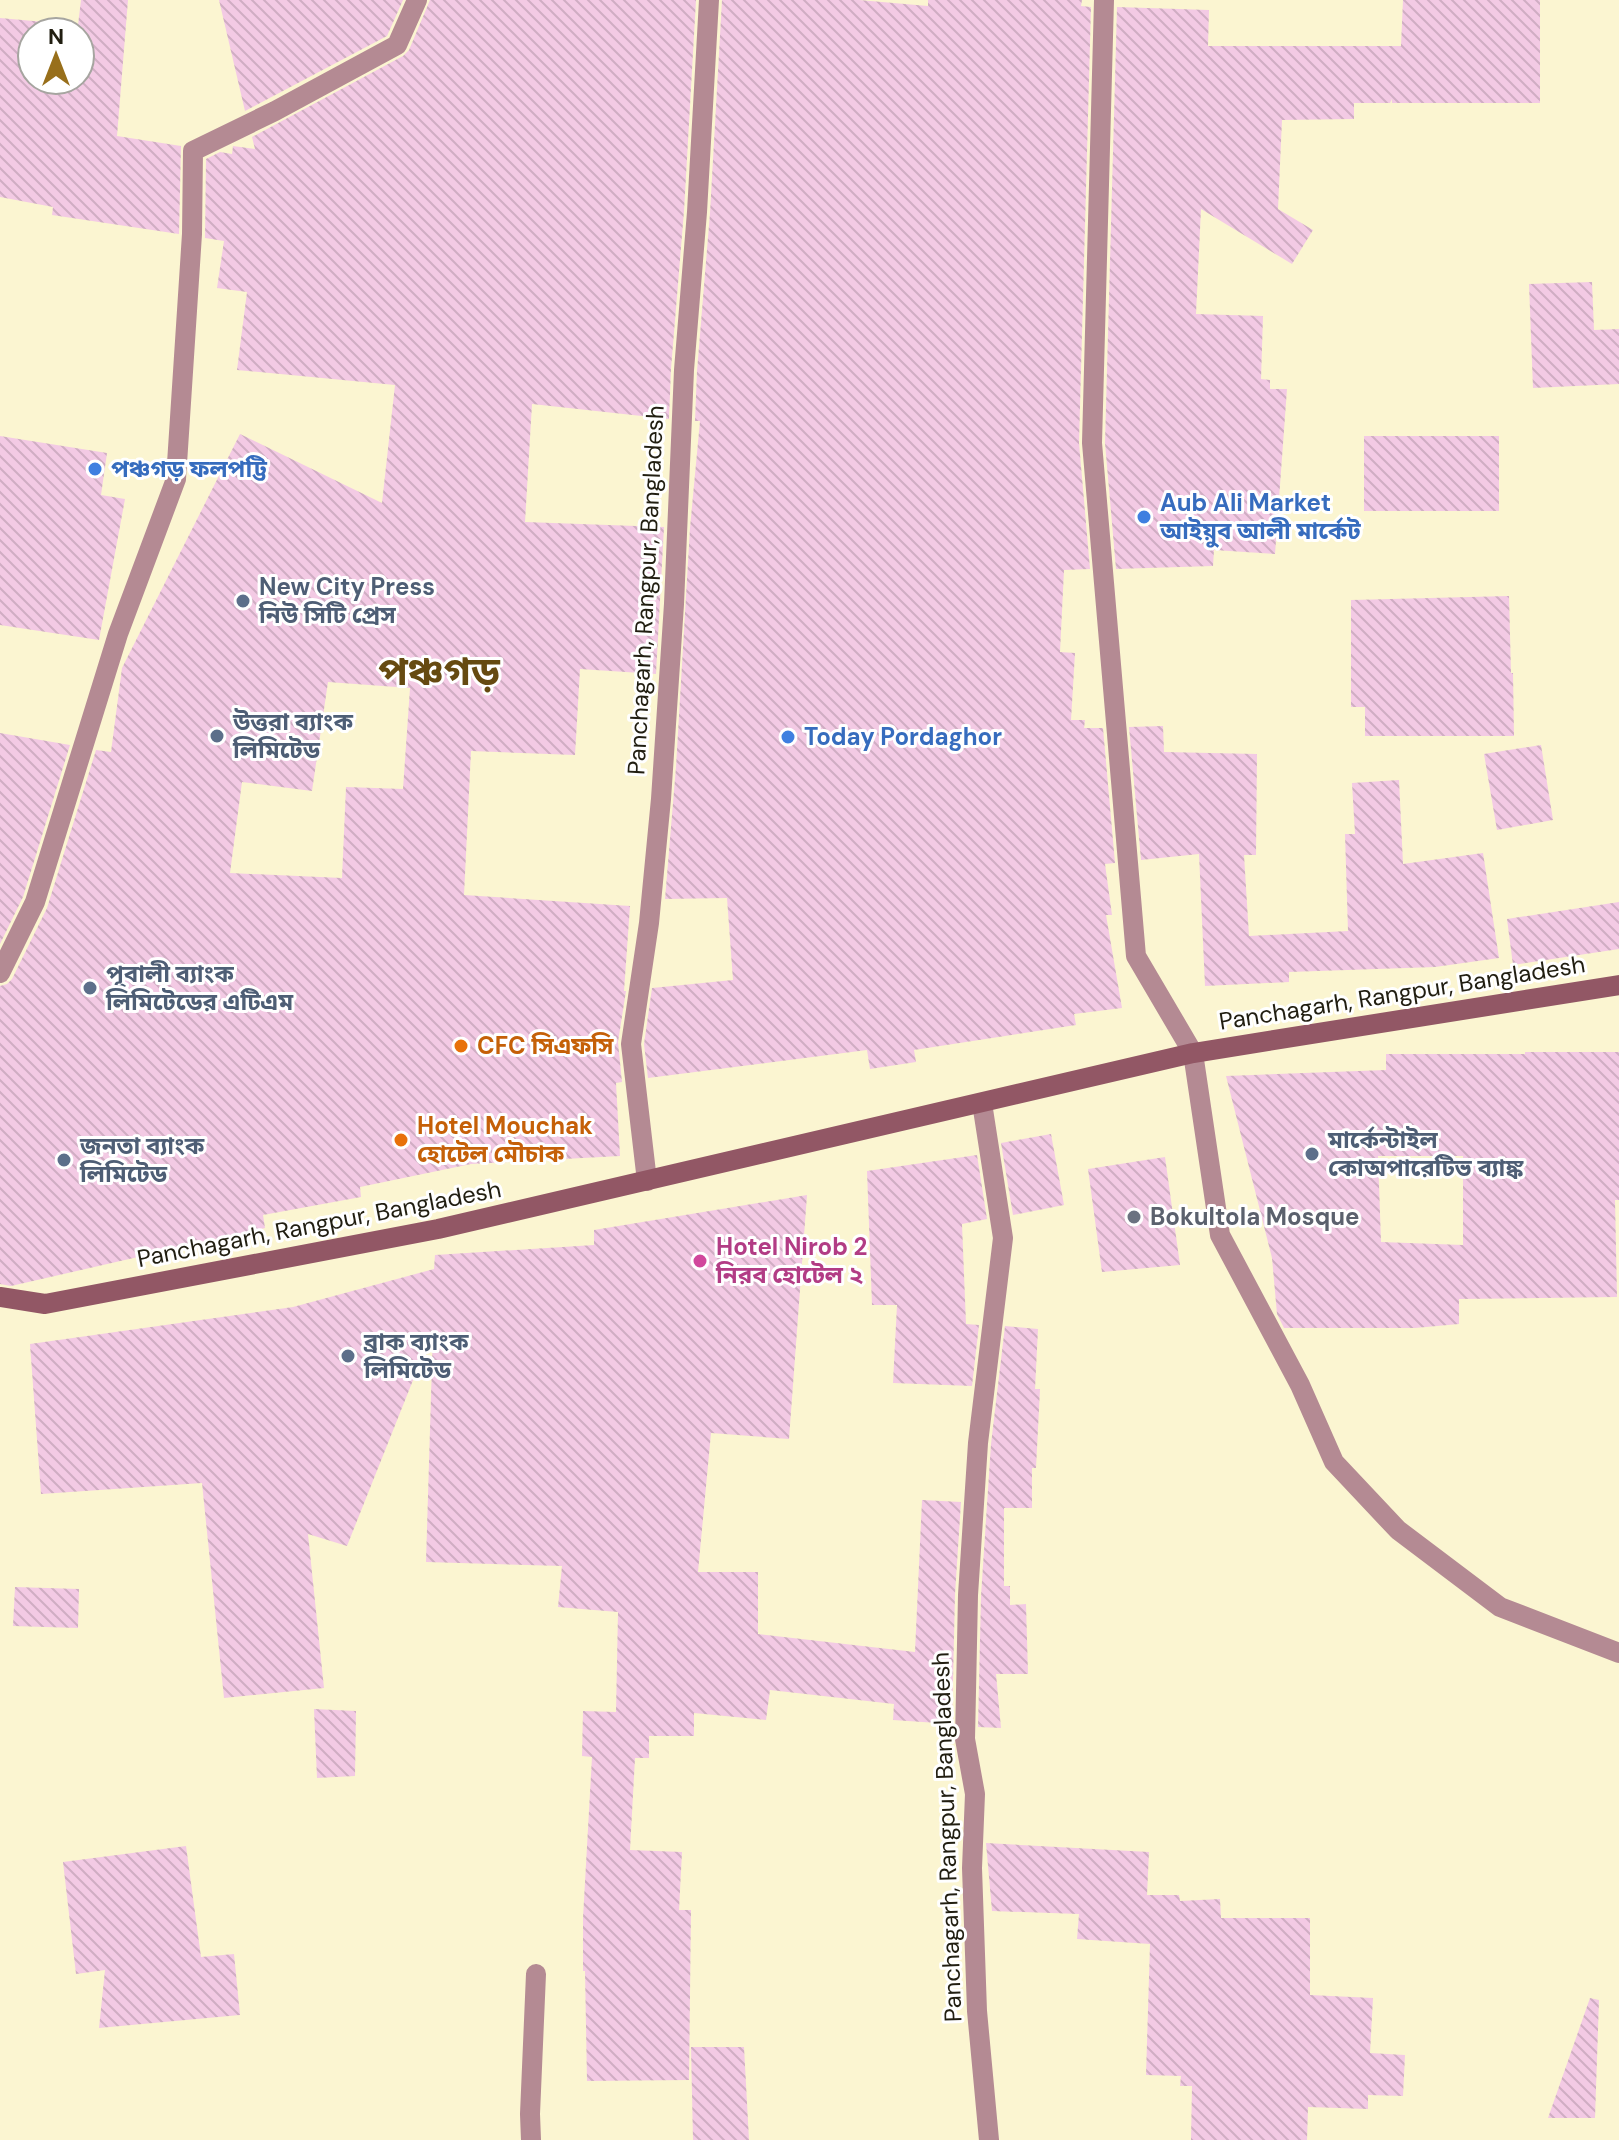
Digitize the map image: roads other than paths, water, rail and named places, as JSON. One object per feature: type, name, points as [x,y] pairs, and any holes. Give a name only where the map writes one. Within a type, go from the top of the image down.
[{"type":"street","points":[[0,973],[35,902],[118,634],[176,479],[192,234],[193,151],[397,45],[417,0]]},
{"type":"street","name":"Panchagarh, Rangpur, Bangladesh","points":[[647,1181],[631,1044],[649,923],[661,799],[674,604],[684,370],[709,0]]},
{"type":"street","name":"Panchagarh, Rangpur, Bangladesh","points":[[1104,0],[1092,443],[1136,956],[1193,1053],[1220,1235],[1300,1385],[1334,1462],[1398,1530],[1500,1607],[1619,1653]]},
{"type":"street","name":"Panchagarh, Rangpur, Bangladesh","points":[[0,1297],[45,1304],[438,1229],[1193,1053],[1619,985]]},
{"type":"street","name":"Panchagarh, Rangpur, Bangladesh","points":[[982,1103],[1003,1238],[978,1443],[968,1595],[965,1739],[975,1794],[972,1868],[977,2011],[989,2140]]},
{"type":"street","points":[[531,2140],[536,1974]]},
{"type":"place","name":"পঞ্চগড় ফলপট্টি","points":[[95,469]]},
{"type":"place","name":"Aub Ali Market আইয়ুব আলী মার্কেট","points":[[1144,517]]},
{"type":"place","name":"New City Press নিউ সিটি প্রেস","points":[[243,601]]},
{"type":"place","name":"উত্তরা ব্যাংক লিমিটেড","points":[[217,736]]},
{"type":"place","name":"Today Pordaghor","points":[[788,737]]},
{"type":"place","name":"পূবালী ব্যাংক লিমিটেডের এটিএম","points":[[90,988]]},
{"type":"place","name":"CFC সিএফসি","points":[[461,1046]]},
{"type":"place","name":"Hotel Mouchak হোটেল মৌচাক","points":[[401,1140]]},
{"type":"place","name":"মার্কেন্টাইল কোঅপারেটিভ ব্যাঙ্ক","points":[[1312,1154]]},
{"type":"place","name":"জনতা ব্যাংক লিমিটেড","points":[[64,1160]]},
{"type":"place","name":"Bokultola Mosque","points":[[1134,1217]]},
{"type":"place","name":"Hotel Nirob 2 নিরব হোটেল ২","points":[[700,1261]]},
{"type":"place","name":"ব্রাক ব্যাংক লিমিটেড","points":[[348,1356]]},
{"type":"district","name":"পঞ্চগড়","points":[[439,671]]}]
